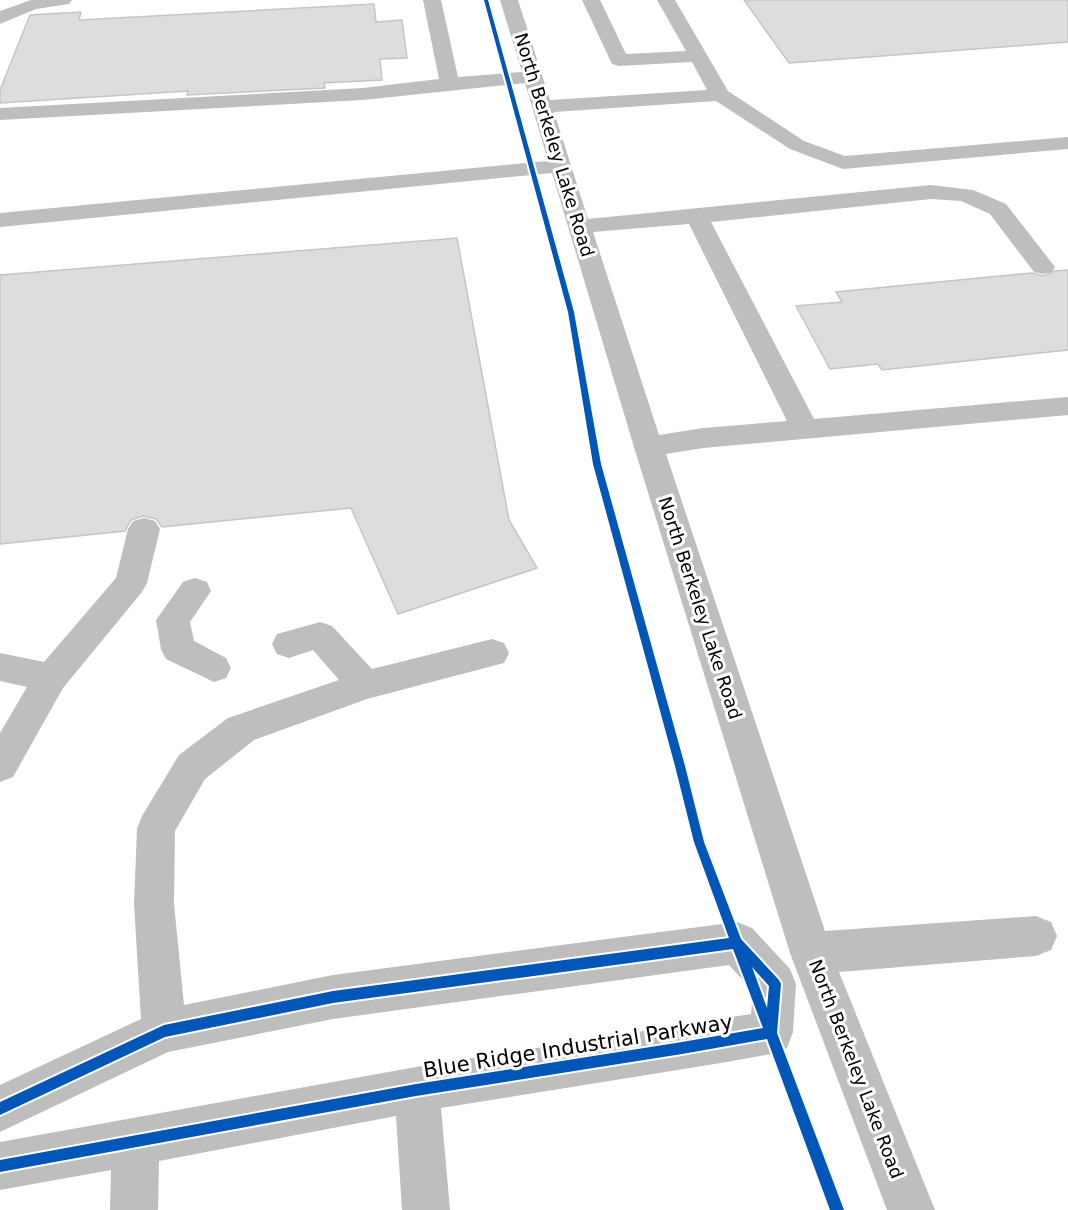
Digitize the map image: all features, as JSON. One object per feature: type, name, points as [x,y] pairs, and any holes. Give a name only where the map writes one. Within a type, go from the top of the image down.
[{"type":"street","points":[[0,19],[12,11],[32,4],[63,0]]},
{"type":"street","points":[[432,0],[450,84]]},
{"type":"street","name":"North Berkeley Lake Road","points":[[509,0],[648,447],[815,964],[911,1210]]},
{"type":"street","points":[[591,0],[619,60],[698,56]]},
{"type":"street","points":[[666,0],[720,95],[797,145],[843,163],[1068,143]]},
{"type":"street","points":[[0,114],[363,94],[533,77]]},
{"type":"street","points":[[542,107],[720,95]]},
{"type":"street","points":[[0,220],[561,166]]},
{"type":"street","points":[[579,226],[931,192],[965,195],[998,209],[1043,267]]},
{"type":"street","points":[[696,216],[805,429]]},
{"type":"street","points":[[648,447],[703,438],[1068,406]]},
{"type":"street","points":[[0,766],[51,678],[131,582],[144,529]]},
{"type":"street","points":[[195,591],[173,620],[178,649],[214,668]]},
{"type":"street","points":[[290,644],[320,635],[365,685]]},
{"type":"street","points":[[164,1031],[154,904],[156,829],[192,767],[241,729],[365,685],[492,653]]},
{"type":"street","points":[[0,667],[51,678]]},
{"type":"street","points":[[0,1109],[164,1031],[333,997],[736,943],[776,984],[815,964],[1036,936]]},
{"type":"street","name":"Blue Ridge Industrial Parkway","points":[[0,1167],[417,1090],[690,1048],[771,1032],[776,984]]},
{"type":"street","points":[[417,1090],[426,1210]]},
{"type":"street","points":[[134,1210],[136,1143]]},
{"type":"building","points":[[744,0],[1068,0],[1068,42],[789,63]]},
{"type":"building","points":[[374,4],[376,22],[402,20],[407,58],[380,59],[382,80],[324,83],[325,88],[187,95],[188,91],[0,103],[0,90],[30,15],[81,12],[79,20]]},
{"type":"building","points":[[457,238],[509,520],[537,568],[398,614],[351,508],[162,527],[156,519],[143,516],[131,520],[125,531],[0,544],[0,275]]},
{"type":"building","points":[[1068,270],[1068,350],[882,370],[878,364],[830,369],[796,306],[842,302],[836,292],[1032,273],[1043,276],[1055,271]]},
{"type":"cycle path","points":[[486,0],[571,312],[597,464],[699,842],[837,1210]]},
{"type":"cycle path","points":[[0,1109],[164,1031],[333,997],[737,943],[775,984],[771,1032],[416,1090],[0,1166]]}]
